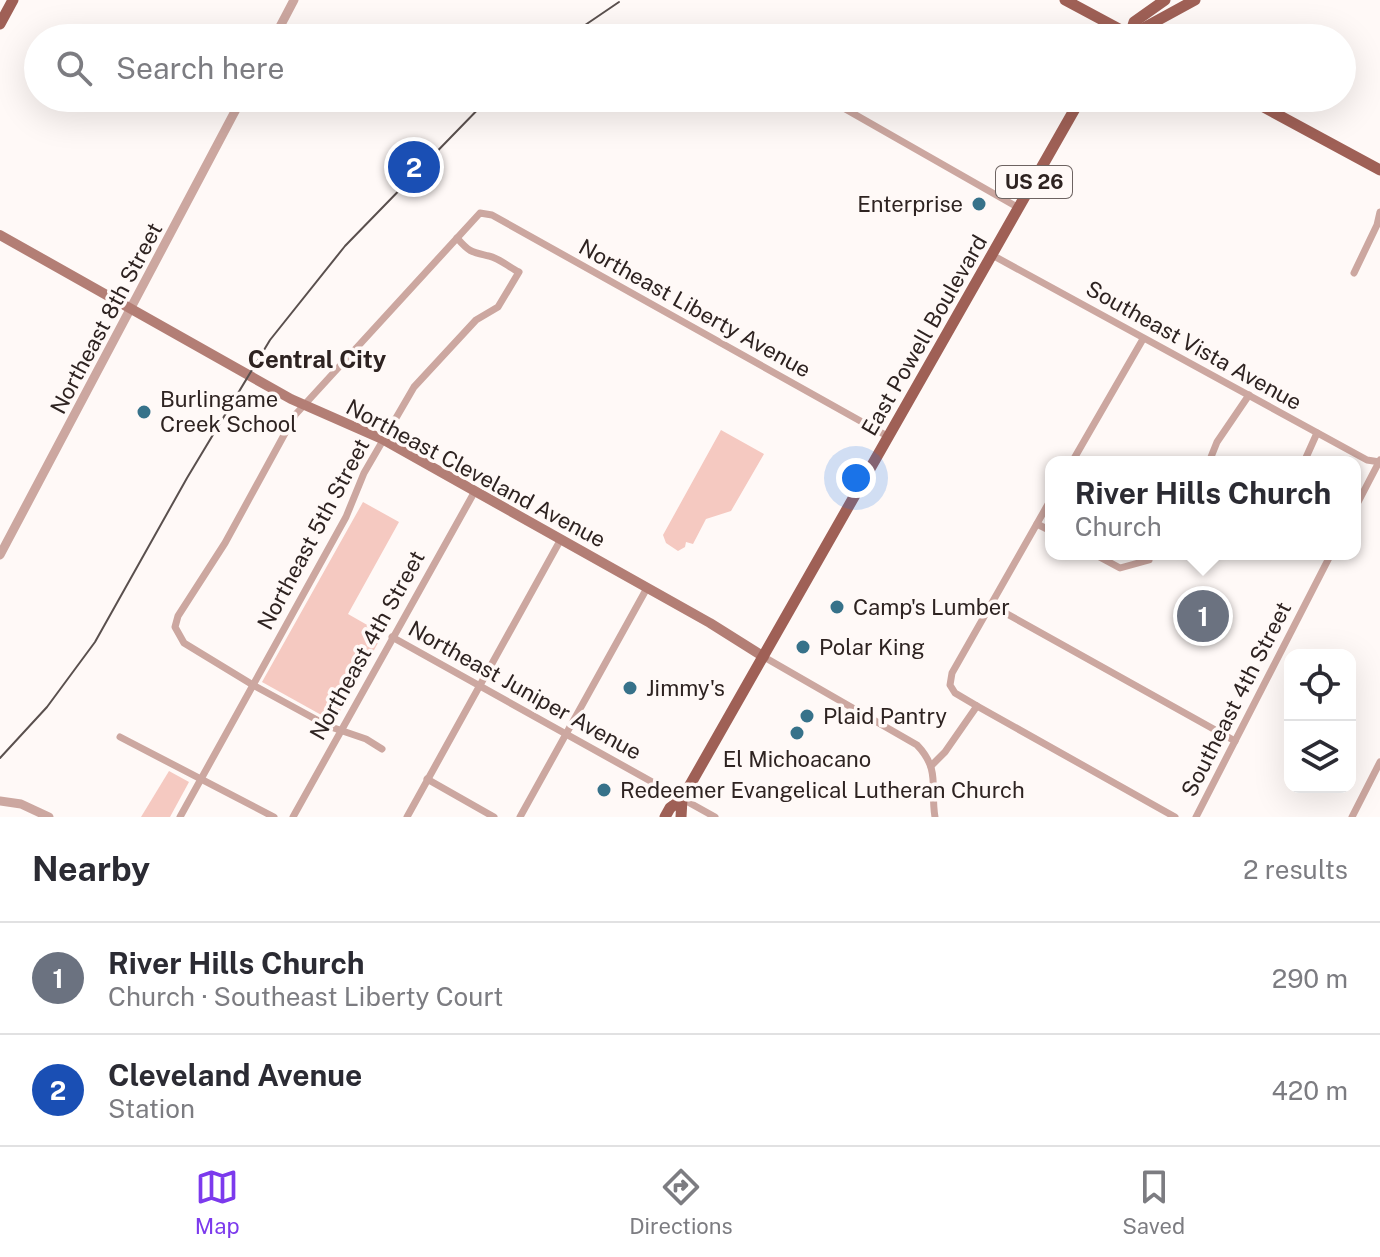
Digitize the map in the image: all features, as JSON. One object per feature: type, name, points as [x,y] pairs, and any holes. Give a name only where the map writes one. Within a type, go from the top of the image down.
[{"type":"main road","points":[[0,24],[13,0]]},
{"type":"main road","points":[[1065,0],[1108,24]]},
{"type":"main road","points":[[1134,24],[1165,0]]},
{"type":"main road","points":[[1153,24],[1195,0]]},
{"type":"main road","name":"East Powell Boulevard","points":[[665,817],[670,808],[682,799],[1073,112]]},
{"type":"main road","points":[[1273,112],[1380,170]]},
{"type":"main road","name":"Northeast Cleveland Avenue","points":[[0,235],[304,406],[382,439],[764,657]]},
{"type":"main road","name":"East Powell Boulevard","points":[[681,817],[682,799]]},
{"type":"street","points":[[281,24],[294,0]]},
{"type":"street","name":"Northeast 8th Street","points":[[0,555],[4,538],[131,309],[235,112]]},
{"type":"street","points":[[851,112],[1019,208]]},
{"type":"street","name":"Northeast Liberty Avenue","points":[[457,238],[483,212],[889,438]]},
{"type":"street","points":[[1354,273],[1380,212]]},
{"type":"street","points":[[382,749],[366,739],[339,731],[253,685],[184,643],[176,633],[178,616],[225,543],[295,415],[457,238]]},
{"type":"street","name":"Northeast 5th Street","points":[[180,817],[346,517],[382,439],[419,381],[476,320],[498,307],[519,272],[489,256],[480,257],[467,250],[457,238]]},
{"type":"street","name":"Southeast Vista Avenue","points":[[992,255],[1360,456]]},
{"type":"street","points":[[1075,456],[1143,339]]},
{"type":"street","points":[[1211,456],[1217,442],[1249,395]]},
{"type":"street","points":[[1307,456],[1317,433]]},
{"type":"street","points":[[1361,497],[1380,461]]},
{"type":"street","name":"Northeast 4th Street","points":[[293,817],[475,491]]},
{"type":"street","points":[[1045,510],[952,673],[950,685],[955,693],[977,706],[1175,817]]},
{"type":"street","points":[[1037,524],[1045,528]]},
{"type":"street","points":[[407,817],[561,539]]},
{"type":"street","points":[[1105,560],[1120,568],[1149,560]]},
{"type":"street","name":"Southeast 4th Street","points":[[1196,817],[1328,560]]},
{"type":"street","points":[[520,817],[647,588]]},
{"type":"street","points":[[991,605],[1235,741]]},
{"type":"street","name":"Northeast Juniper Avenue","points":[[392,637],[715,817]]},
{"type":"street","points":[[764,657],[907,738],[921,749],[931,766],[935,817]]},
{"type":"street","points":[[931,766],[945,752],[977,706]]},
{"type":"street","points":[[120,737],[274,817]]},
{"type":"street","points":[[1352,817],[1380,762]]},
{"type":"street","points":[[427,779],[494,817]]},
{"type":"street","points":[[0,801],[21,804],[49,817]]},
{"type":"shaded area","points":[[721,430],[764,454],[731,511],[706,519],[693,544],[686,542],[685,547],[678,551],[666,543],[663,535]]},
{"type":"shaded area","points":[[363,502],[399,522],[348,614],[383,634],[334,722],[262,682]]},
{"type":"shaded area","points":[[169,771],[189,782],[170,817],[141,817]]},
{"type":"tram line","points":[[587,24],[619,2]]},
{"type":"tram line","points":[[0,758],[47,707],[95,642],[187,478],[270,340],[345,246],[475,112]]},
{"type":"place","name":"Cleveland Avenue","points":[[414,167]]},
{"type":"place","name":"Enterprise","points":[[979,204]]},
{"type":"place","name":"Burlingame Creek School","points":[[144,412]]},
{"type":"place","name":"Camp's Lumber","points":[[837,607]]},
{"type":"place","name":"River Hills Church","points":[[1203,616]]},
{"type":"place","name":"Polar King","points":[[803,647]]},
{"type":"place","name":"Jimmy's","points":[[630,688]]},
{"type":"place","name":"Plaid Pantry","points":[[807,716]]},
{"type":"place","name":"El Michoacano","points":[[797,733]]},
{"type":"place","name":"Redeemer Evangelical Lutheran Church","points":[[604,790]]},
{"type":"district","name":"Central City","points":[[317,360]]}]
